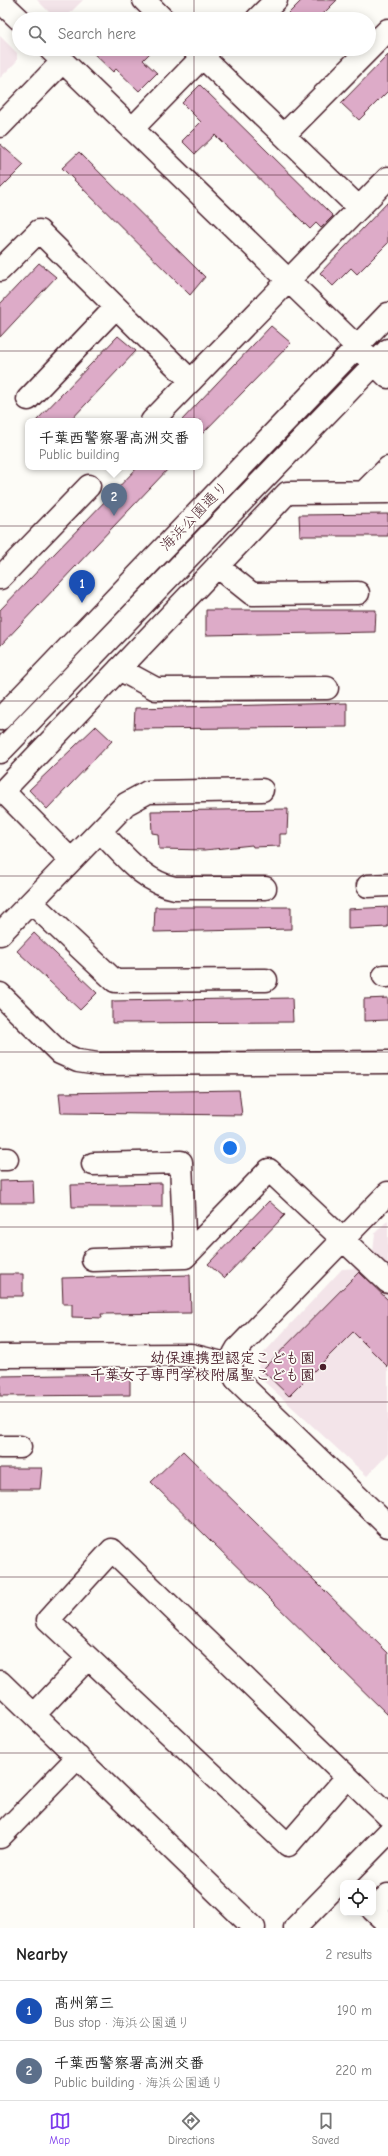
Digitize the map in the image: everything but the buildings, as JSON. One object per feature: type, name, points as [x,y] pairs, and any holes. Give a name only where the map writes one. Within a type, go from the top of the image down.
[{"type":"street","points":[[144,0],[156,12]]},
{"type":"street","points":[[264,12],[276,0]]},
{"type":"street","points":[[0,1],[12,12]]},
{"type":"street","points":[[376,42],[388,30]]},
{"type":"street","points":[[0,126],[56,56]]},
{"type":"street","points":[[58,56],[356,347],[383,363]]},
{"type":"street","points":[[132,129],[198,56]]},
{"type":"street","points":[[206,56],[359,208]]},
{"type":"street","points":[[284,135],[362,56]]},
{"type":"street","points":[[155,418],[388,178]]},
{"type":"street","points":[[0,270],[39,231],[191,381]]},
{"type":"street","points":[[28,399],[116,307]]},
{"type":"street","name":"海浜公園通り","points":[[0,719],[388,314]]},
{"type":"street","name":"海浜公園通り","points":[[0,752],[383,363]]},
{"type":"street","points":[[364,492],[388,468]]},
{"type":"street","points":[[0,578],[90,486]]},
{"type":"street","points":[[71,860],[2,791],[287,493],[388,492]]},
{"type":"street","points":[[217,566],[252,594],[358,593]]},
{"type":"street","points":[[119,670],[156,689],[327,688]]},
{"type":"street","points":[[0,934],[126,804],[148,792],[262,790]]},
{"type":"street","points":[[100,831],[149,880],[162,886],[175,888],[265,888]]},
{"type":"street","points":[[31,902],[115,981],[266,980]]},
{"type":"street","points":[[0,994],[60,1053],[78,1061],[98,1064],[388,1062]]},
{"type":"street","points":[[93,1164],[181,1162],[185,1257]]},
{"type":"street","points":[[93,1260],[185,1257],[269,1170],[388,1282]]},
{"type":"street","points":[[388,1193],[237,1349],[232,1357],[230,1365],[236,1379],[388,1526]]},
{"type":"street","points":[[0,1356],[191,1355],[230,1365]]},
{"type":"street","points":[[347,1777],[288,1845],[48,1620],[112,1550],[388,1816]]},
{"type":"street","points":[[34,1715],[88,1658]]},
{"type":"street","points":[[0,1682],[254,1928]]},
{"type":"street","points":[[0,1838],[78,1757]]},
{"type":"street","points":[[345,1880],[388,1833]]},
{"type":"street","points":[[295,1928],[340,1885]]},
{"type":"shaded area","points":[[37,0],[83,0],[71,12],[49,12]]},
{"type":"shaded area","points":[[0,36],[12,48],[12,56],[17,56],[17,61],[0,78]]},
{"type":"shaded area","points":[[388,1220],[388,1267],[373,1252],[375,1233]]},
{"type":"shaded area","name":"幼保連携型認定こども園 千葉女子専門学校附属聖こども園","points":[[357,1268],[388,1296],[388,1454],[367,1476],[258,1376],[259,1358],[342,1269]]},
{"type":"place","name":"千葉西警察署高洲交番","points":[[114,516]]},
{"type":"place","name":"髙州第三","points":[[82,603]]},
{"type":"place","name":"幼保連携型認定こども園 千葉女子専門学校附属聖こども園","points":[[323,1367]]}]
